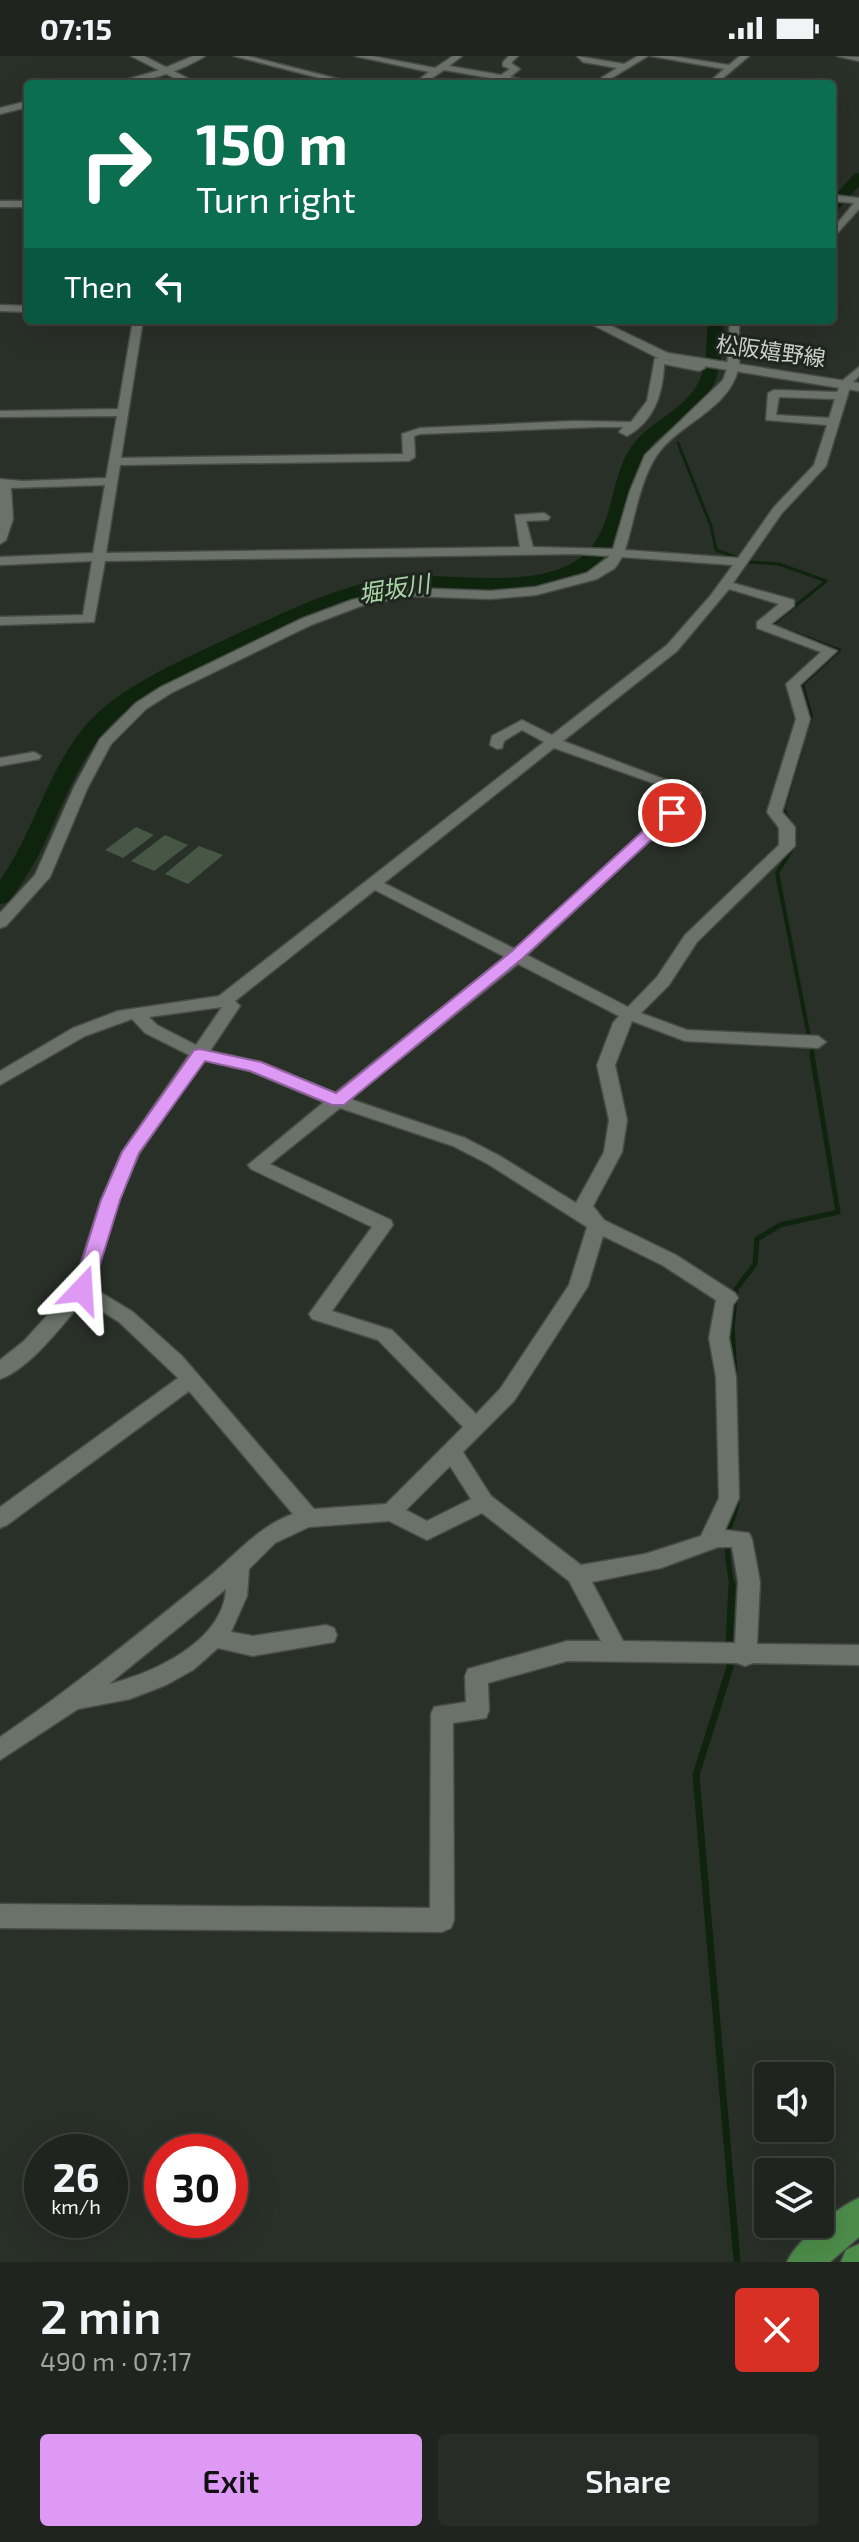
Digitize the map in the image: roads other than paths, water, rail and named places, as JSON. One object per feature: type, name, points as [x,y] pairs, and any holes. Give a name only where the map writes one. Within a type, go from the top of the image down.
[{"type":"main road","points":[[136,56],[186,80]]},
{"type":"main road","name":"松阪嬉野線","points":[[597,324],[665,356],[849,389]]},
{"type":"main road","points":[[804,2262],[859,2215]]},
{"type":"street","points":[[130,80],[201,56]]},
{"type":"street","points":[[238,56],[253,57],[339,80]]},
{"type":"street","points":[[359,56],[519,80]]},
{"type":"street","points":[[423,80],[458,56]]},
{"type":"street","points":[[504,77],[516,69],[506,64],[506,60],[514,56]]},
{"type":"street","points":[[581,56],[586,60],[625,67]]},
{"type":"street","points":[[603,80],[644,56]]},
{"type":"street","points":[[655,56],[731,68]]},
{"type":"street","points":[[716,80],[745,56]]},
{"type":"street","points":[[841,56],[859,59]]},
{"type":"street","points":[[0,111],[24,105]]},
{"type":"street","points":[[836,199],[858,202],[836,231]]},
{"type":"street","points":[[0,204],[24,204]]},
{"type":"street","points":[[0,308],[24,309]]},
{"type":"street","points":[[0,621],[89,619],[137,324]]},
{"type":"street","points":[[0,923],[42,877],[81,787],[105,742],[141,706],[176,684],[306,622],[365,600],[407,592],[491,595],[536,591],[592,576],[610,565],[651,456],[704,408],[733,368],[734,324]]},
{"type":"street","points":[[115,462],[409,457],[408,434],[420,431],[538,427],[567,422],[624,424],[633,432],[658,391],[659,360],[699,368],[699,363]]},
{"type":"street","points":[[0,1079],[79,1032],[137,1014],[224,1001],[672,648],[716,598],[778,510],[820,466],[834,422],[859,370]]},
{"type":"street","points":[[834,422],[770,418],[774,393],[849,389]]},
{"type":"street","points":[[0,414],[122,412]]},
{"type":"street","points":[[0,540],[7,519],[5,482],[23,485],[111,481]]},
{"type":"street","points":[[526,548],[519,518],[544,517]]},
{"type":"street","points":[[526,548],[552,538]]},
{"type":"street","points":[[0,561],[526,548],[741,560]]},
{"type":"street","points":[[597,1225],[584,1206],[613,1152],[618,1120],[606,1065],[621,1023],[663,981],[691,939],[787,846],[787,827],[774,812],[803,719],[793,684],[830,651],[762,625],[789,603],[724,584]]},
{"type":"street","points":[[474,1425],[385,1335],[319,1314],[384,1225],[257,1165],[518,955],[694,793],[554,741],[522,724],[497,739],[497,745]]},
{"type":"street","points":[[0,762],[34,756]]},
{"type":"street","points":[[373,883],[629,1014],[685,1035],[808,1041]]},
{"type":"street","points":[[0,1371],[31,1346],[82,1290],[110,1200],[131,1152],[232,1006],[224,1001]]},
{"type":"street","points":[[137,1014],[151,1029],[200,1054],[254,1066],[338,1101],[459,1142],[494,1160],[597,1225],[669,1260],[728,1298],[724,1303],[719,1338],[726,1377],[729,1498],[713,1538],[675,1557],[577,1575]]},
{"type":"street","points":[[391,1512],[507,1395],[575,1291],[597,1225]]},
{"type":"street","points":[[82,1290],[126,1317],[191,1379],[309,1518]]},
{"type":"street","points":[[0,1519],[191,1379]]},
{"type":"street","points":[[451,1450],[484,1502],[577,1575],[617,1651]]},
{"type":"street","points":[[0,1750],[73,1700],[238,1566],[267,1537],[292,1523],[309,1518],[391,1512],[427,1531],[484,1502]]},
{"type":"street","points":[[713,1538],[740,1539],[749,1582],[744,1656]]},
{"type":"street","points":[[73,1700],[95,1698],[172,1672],[217,1638],[240,1586],[238,1566]]},
{"type":"street","points":[[217,1638],[253,1646],[326,1635]]},
{"type":"street","points":[[0,1916],[442,1920],[442,1714],[478,1711],[476,1676],[567,1651],[744,1656],[859,1655]]},
{"type":"waterway","name":"堀坂川","points":[[836,203],[859,177]]},
{"type":"waterway","name":"堀坂川","points":[[0,897],[17,874],[81,746],[99,723],[121,704],[156,682],[349,593],[406,583],[533,581],[555,577],[592,558],[609,534],[627,474],[640,448],[689,406],[706,386],[713,367],[716,324]]},
{"type":"waterway","points":[[678,443],[711,526],[716,550],[749,562],[779,564],[826,581],[772,625],[813,640]]},
{"type":"waterway","points":[[807,638],[839,650],[802,684],[811,716],[809,723]]},
{"type":"waterway","points":[[800,752],[783,809],[795,833],[792,849],[777,873],[813,1057]]},
{"type":"waterway","points":[[735,1373],[732,1328],[736,1289],[755,1264],[757,1239],[780,1225],[838,1212],[812,1055]]},
{"type":"waterway","points":[[732,1587],[727,1540],[737,1495]]},
{"type":"waterway","points":[[729,1646],[732,1587]]},
{"type":"waterway","points":[[729,1656],[730,1667],[696,1775],[737,2261]]}]
